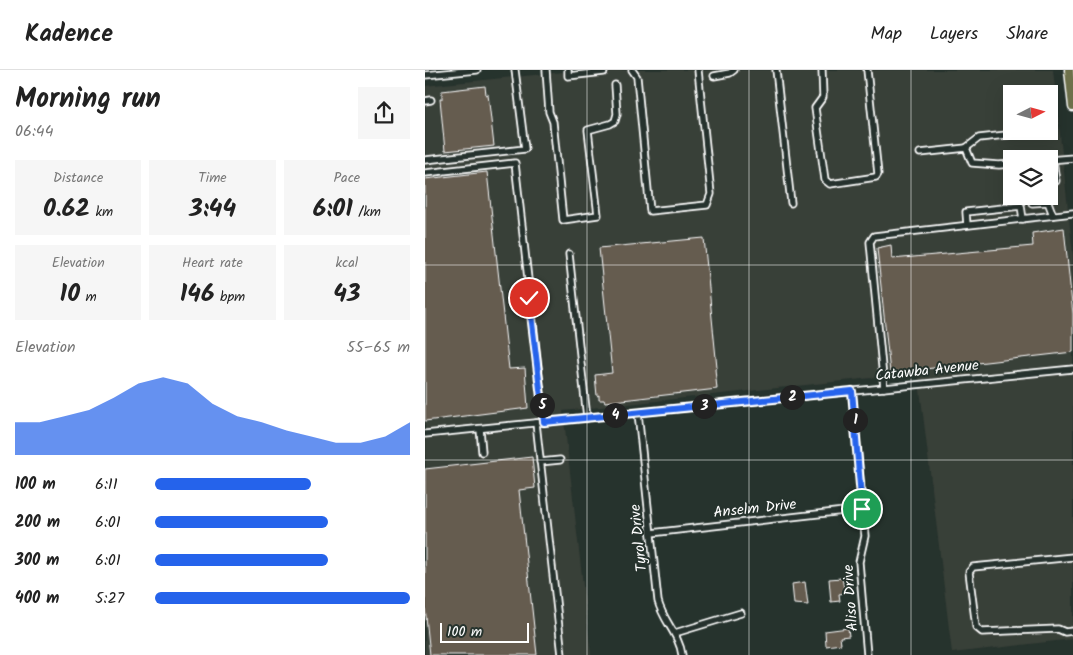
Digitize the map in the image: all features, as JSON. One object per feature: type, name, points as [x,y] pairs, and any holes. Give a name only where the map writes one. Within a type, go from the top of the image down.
[{"type":"main road","points":[[1069,70],[1073,106]]},
{"type":"street","points":[[425,75],[477,70]]},
{"type":"street","points":[[425,160],[525,149],[515,70]]},
{"type":"street","points":[[546,70],[549,112],[553,122],[563,220],[598,215],[589,130],[615,121],[617,114],[615,85]]},
{"type":"street","points":[[568,70],[568,76],[605,72],[604,70]]},
{"type":"street","points":[[632,70],[637,77],[650,211],[707,205],[709,200],[711,194],[698,70]]},
{"type":"street","points":[[714,76],[734,70]]},
{"type":"street","points":[[776,70],[791,203]]},
{"type":"street","points":[[822,70],[823,98],[815,108],[825,180],[830,184],[876,177],[878,174],[867,70]]},
{"type":"street","points":[[920,153],[966,148],[979,138],[1003,135]]},
{"type":"street","points":[[966,148],[972,163],[1003,165]]},
{"type":"street","points":[[1058,159],[1073,158]]},
{"type":"street","points":[[425,173],[515,163],[544,422]]},
{"type":"street","points":[[1049,205],[1053,215]]},
{"type":"street","points":[[967,225],[966,212],[1021,206],[1023,219]]},
{"type":"street","points":[[884,388],[870,242],[874,236],[1073,213]]},
{"type":"street","points":[[569,254],[587,418]]},
{"type":"street","name":"Catawba Avenue","points":[[425,434],[1073,370]]},
{"type":"street","name":"Aliso Drive","points":[[852,391],[865,536],[859,562],[867,655]]},
{"type":"street","name":"Tyrol Drive","points":[[638,413],[658,601],[661,611],[675,632],[681,646],[682,655]]},
{"type":"street","points":[[536,423],[563,655]]},
{"type":"street","points":[[480,429],[482,452]]},
{"type":"street","points":[[540,462],[560,460]]},
{"type":"street","name":"Anselm Drive","points":[[651,533],[862,509]]},
{"type":"street","points":[[1073,557],[973,566],[969,572],[976,627],[981,632],[1058,629],[1065,632],[1073,632]]},
{"type":"street","points":[[675,632],[741,613]]},
{"type":"shaded area","points":[[584,70],[1053,70],[1055,85],[1003,85],[1003,140],[1058,140],[1058,116],[1073,255],[1073,639],[952,653],[918,373],[563,411],[591,655],[425,655],[425,86]]},
{"type":"building","points":[[485,86],[486,95],[488,94],[494,146],[445,151],[440,99],[442,99],[442,91]]},
{"type":"building","points":[[487,172],[509,369],[525,368],[528,408],[425,421],[425,179]]},
{"type":"building","points":[[1064,228],[1073,314],[1073,352],[890,373],[877,248],[891,245],[892,259],[1033,246],[1032,233]]},
{"type":"building","points":[[704,238],[717,368],[715,369],[717,389],[605,402],[604,400],[599,400],[595,375],[612,373],[599,248]]},
{"type":"building","points":[[532,457],[535,488],[519,490],[537,655],[430,655],[425,607],[425,469]]},
{"type":"building","points":[[842,578],[845,593],[839,594],[840,601],[831,602],[829,579]]},
{"type":"building","points":[[805,582],[808,605],[794,604],[792,584]]},
{"type":"building","points":[[848,628],[849,636],[840,637],[841,644],[826,646],[825,631]]},
{"type":"route","points":[[529,298],[544,422],[852,391],[862,509]]}]
